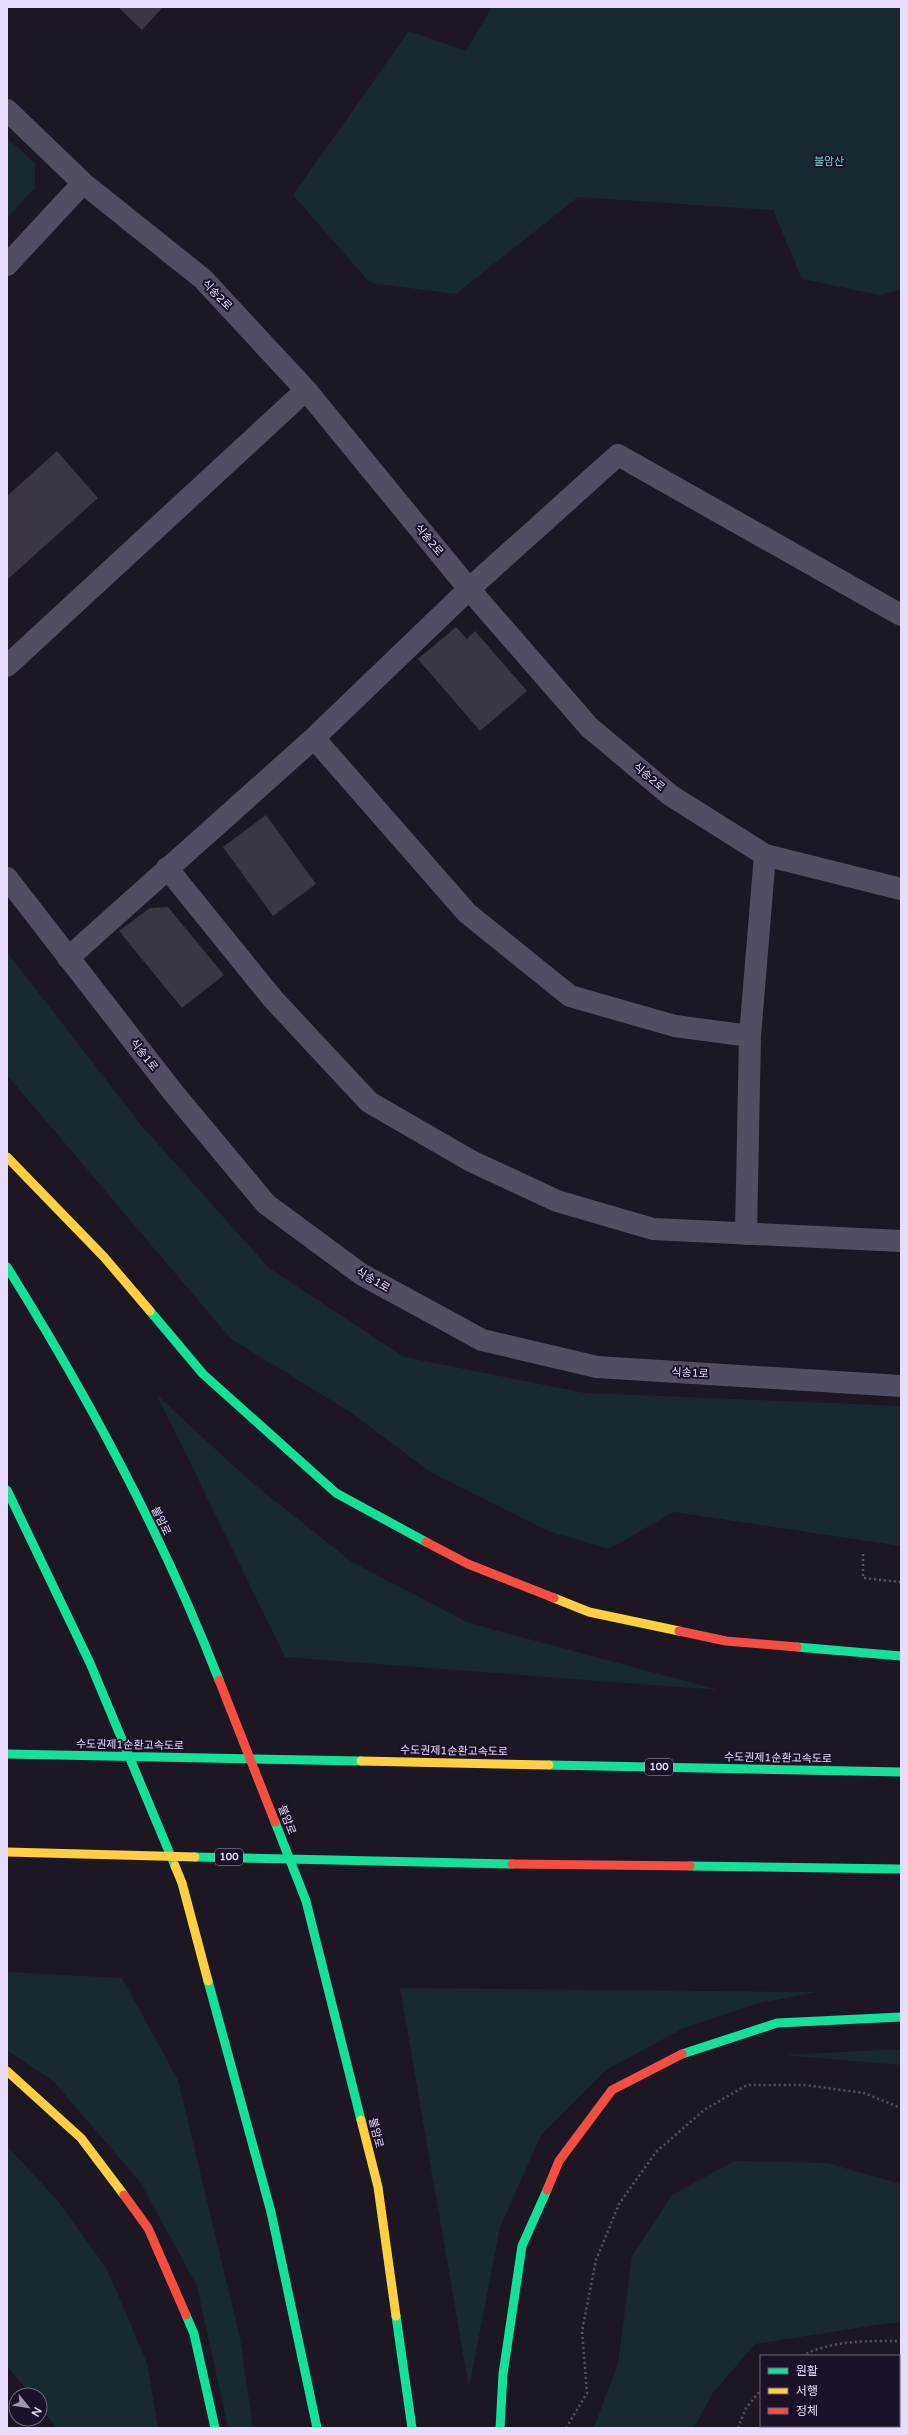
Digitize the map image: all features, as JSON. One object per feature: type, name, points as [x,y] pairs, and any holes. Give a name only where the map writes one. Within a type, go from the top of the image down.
[{"type":"main road","points":[[7,1157],[104,1257],[203,1374],[336,1493],[468,1564],[589,1612],[726,1641],[901,1656]]},
{"type":"main road","name":"불암로","points":[[7,1267],[37,1315],[112,1446],[202,1636],[306,1901],[378,2187],[412,2428]]},
{"type":"main road","points":[[7,1490],[90,1663],[182,1883],[271,2212],[317,2428]]},
{"type":"main road","name":"수도권제1순환고속도로","points":[[7,1754],[901,1772]]},
{"type":"main road","name":"100","points":[[7,1852],[451,1863],[901,1868]]},
{"type":"main road","points":[[500,2428],[503,2374],[522,2246],[559,2161],[612,2090],[691,2050],[777,2023],[901,2017]]},
{"type":"main road","points":[[7,2071],[81,2138],[148,2228],[194,2334],[215,2428]]},
{"type":"street","name":"식송2로","points":[[7,110],[83,183],[202,279],[306,390],[469,589],[589,727],[670,795],[765,855],[901,890]]},
{"type":"street","points":[[7,265],[83,183]]},
{"type":"street","points":[[7,666],[306,390]]},
{"type":"street","points":[[68,958],[314,738],[469,589],[618,455],[901,615]]},
{"type":"street","points":[[314,738],[467,913],[570,996],[675,1026],[750,1036]]},
{"type":"street","points":[[746,1234],[750,1036],[765,855]]},
{"type":"street","points":[[167,868],[273,999],[369,1102],[471,1161],[556,1201],[653,1229],[901,1241]]},
{"type":"street","name":"식송1로","points":[[7,878],[68,958],[266,1204],[361,1274],[482,1340],[597,1367],[901,1386]]},
{"type":"path","points":[[863,1554],[863,1578],[901,1582]]},
{"type":"path","points":[[566,2428],[587,2393],[582,2330],[596,2260],[619,2204],[656,2152],[704,2110],[747,2084],[805,2085],[864,2093],[901,2108]]},
{"type":"path","points":[[804,2355],[817,2348],[866,2341],[901,2341]]},
{"type":"path","points":[[738,2428],[746,2408],[760,2391]]},
{"type":"green space","name":"불암산","points":[[492,7],[901,7],[901,290],[879,295],[802,279],[773,210],[578,197],[456,294],[370,283],[293,195],[409,31],[466,51]]},
{"type":"green space","points":[[7,138],[35,163],[35,188],[7,218]]},
{"type":"green space","points":[[7,952],[141,1125],[269,1268],[404,1357],[585,1393],[901,1406],[901,1546],[674,1512],[609,1549],[548,1531],[430,1472],[350,1412],[231,1339],[7,1075]]},
{"type":"green space","points":[[157,1395],[250,1481],[352,1562],[469,1623],[719,1690],[285,1657]]},
{"type":"green space","points":[[7,1972],[122,1978],[178,2080],[240,2338],[253,2428],[228,2428],[197,2286],[140,2182],[54,2082],[7,2050]]},
{"type":"green space","points":[[400,1988],[817,1992],[759,2003],[684,2028],[606,2070],[541,2135],[500,2227],[469,2388]]},
{"type":"green space","points":[[901,2049],[901,2065],[784,2055]]},
{"type":"green space","points":[[7,2146],[58,2201],[107,2269],[147,2363],[158,2428],[57,2428],[48,2417],[48,2387],[24,2387],[7,2366]]},
{"type":"green space","points":[[734,2161],[827,2163],[901,2184],[901,2323],[889,2323],[755,2344],[712,2394],[694,2428],[594,2428],[618,2363],[632,2256],[672,2195]]},
{"type":"building","points":[[118,7],[163,7],[142,30]]},
{"type":"building","points":[[57,451],[98,498],[8,579],[7,496]]},
{"type":"building","points":[[456,627],[467,639],[475,631],[527,691],[480,731],[418,659]]},
{"type":"building","points":[[266,815],[316,884],[273,916],[223,847]]},
{"type":"building","points":[[168,907],[224,975],[182,1008],[119,931],[150,908]]},
{"type":"building","points":[[822,2427],[885,2427],[885,2428]]},
{"type":"traffic: fast","points":[[7,1267],[67,1367],[123,1469],[174,1573],[219,1680]]},
{"type":"traffic: fast","points":[[150,1311],[203,1374],[336,1493],[426,1542]]},
{"type":"traffic: fast","points":[[7,1490],[90,1663],[175,1866]]},
{"type":"traffic: fast","points":[[797,1647],[901,1656]]},
{"type":"traffic: fast","points":[[7,1754],[361,1761]]},
{"type":"traffic: fast","points":[[549,1765],[901,1772]]},
{"type":"traffic: fast","points":[[275,1822],[306,1901],[361,2120]]},
{"type":"traffic: fast","points":[[195,1857],[512,1864]]},
{"type":"traffic: fast","points":[[690,1866],[901,1869]]},
{"type":"traffic: fast","points":[[208,1981],[271,2212],[317,2428]]},
{"type":"traffic: fast","points":[[682,2054],[777,2023],[901,2017]]},
{"type":"traffic: fast","points":[[500,2428],[503,2374],[522,2246],[547,2190]]},
{"type":"traffic: fast","points":[[186,2315],[194,2334],[215,2428]]},
{"type":"traffic: fast","points":[[396,2316],[412,2428]]},
{"type":"traffic: slow","points":[[7,1157],[104,1257],[150,1311]]},
{"type":"traffic: slow","points":[[554,1598],[589,1612],[679,1631]]},
{"type":"traffic: slow","points":[[361,1761],[549,1765]]},
{"type":"traffic: slow","points":[[7,1852],[195,1857]]},
{"type":"traffic: slow","points":[[175,1866],[182,1883],[208,1981]]},
{"type":"traffic: slow","points":[[7,2071],[81,2138],[124,2195]]},
{"type":"traffic: slow","points":[[361,2120],[378,2187],[396,2316]]},
{"type":"traffic: jam","points":[[426,1542],[468,1564],[554,1598]]},
{"type":"traffic: jam","points":[[679,1631],[726,1641],[797,1647]]},
{"type":"traffic: jam","points":[[219,1680],[275,1822]]},
{"type":"traffic: jam","points":[[512,1864],[690,1866]]},
{"type":"traffic: jam","points":[[547,2190],[559,2161],[612,2090],[682,2054]]},
{"type":"traffic: jam","points":[[124,2195],[148,2228],[186,2315]]}]
